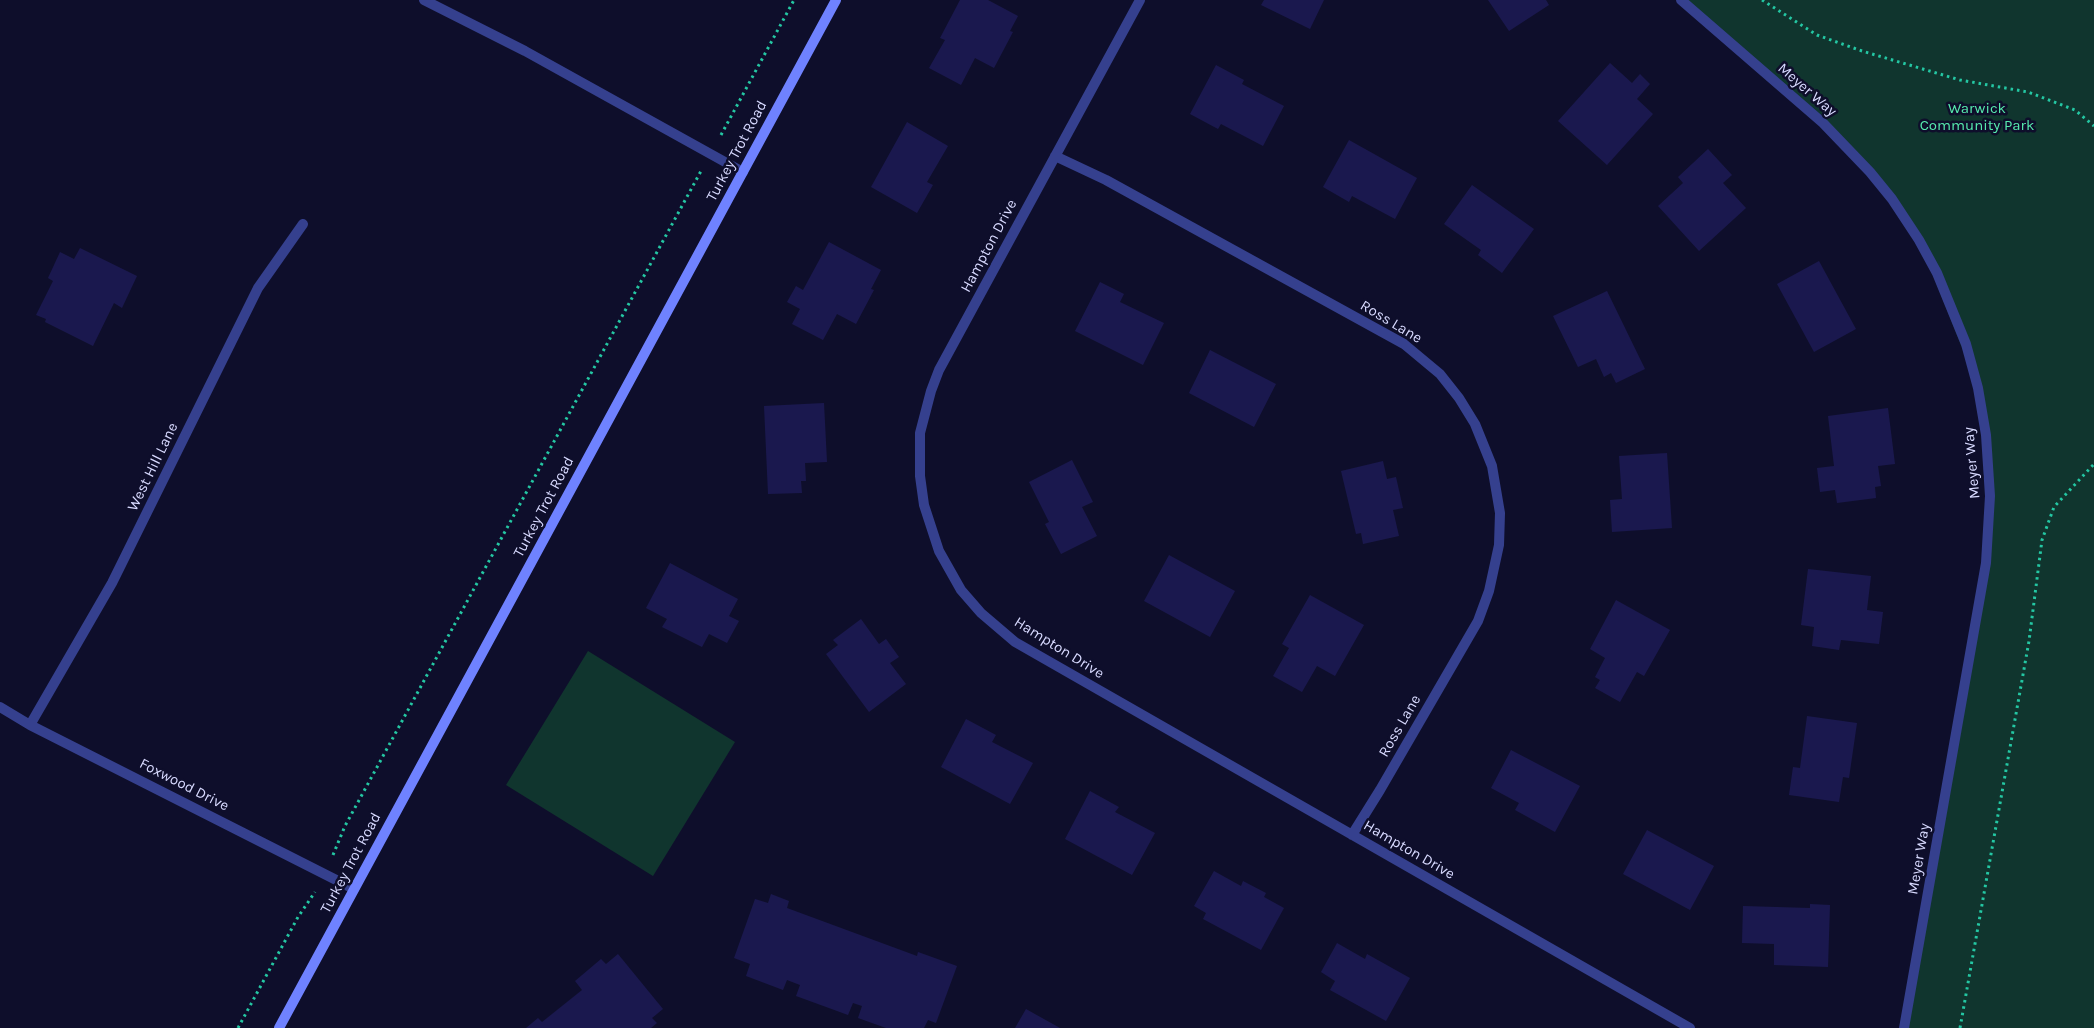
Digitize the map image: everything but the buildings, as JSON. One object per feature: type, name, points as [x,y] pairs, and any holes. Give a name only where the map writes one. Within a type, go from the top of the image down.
[{"type":"street","points":[[424,0],[525,51],[743,172]]},
{"type":"street","name":"Turkey Trot Road","points":[[279,1028],[836,0]]},
{"type":"street","name":"Hampton Drive","points":[[1140,0],[939,370],[931,391],[920,434],[920,476],[924,505],[939,551],[966,595],[981,613],[1015,642],[1690,1028]]},
{"type":"street","name":"Meyer Way","points":[[1681,0],[1823,123],[1870,172],[1892,199],[1919,240],[1937,274],[1966,344],[1978,388],[1986,435],[1990,496],[1986,564],[1904,1028]]},
{"type":"street","name":"Ross Lane","points":[[1055,156],[1106,180],[1404,344],[1440,374],[1459,398],[1475,424],[1492,466],[1500,513],[1499,544],[1489,592],[1478,621],[1352,835]]},
{"type":"street","name":"West Hill Lane","points":[[30,725],[112,583],[258,288],[303,224]]},
{"type":"street","name":"Foxwood Drive","points":[[0,707],[30,725],[354,889]]},
{"type":"path","points":[[339,844],[346,826],[794,0]]},
{"type":"path","points":[[1762,0],[1817,35],[1862,51],[1960,80],[2028,92],[2076,110],[2094,126]]},
{"type":"path","points":[[1960,1028],[2029,641],[2042,540],[2054,507],[2094,464]]},
{"type":"path","points":[[238,1028],[298,917],[311,900]]},
{"type":"green space","name":"Warwick Community Park","points":[[1680,0],[2094,0],[2094,1028],[1904,1028],[1986,563],[1990,496],[1978,388],[1919,240],[1871,172]]},
{"type":"green space","points":[[588,651],[735,742],[653,876],[506,785]]}]
